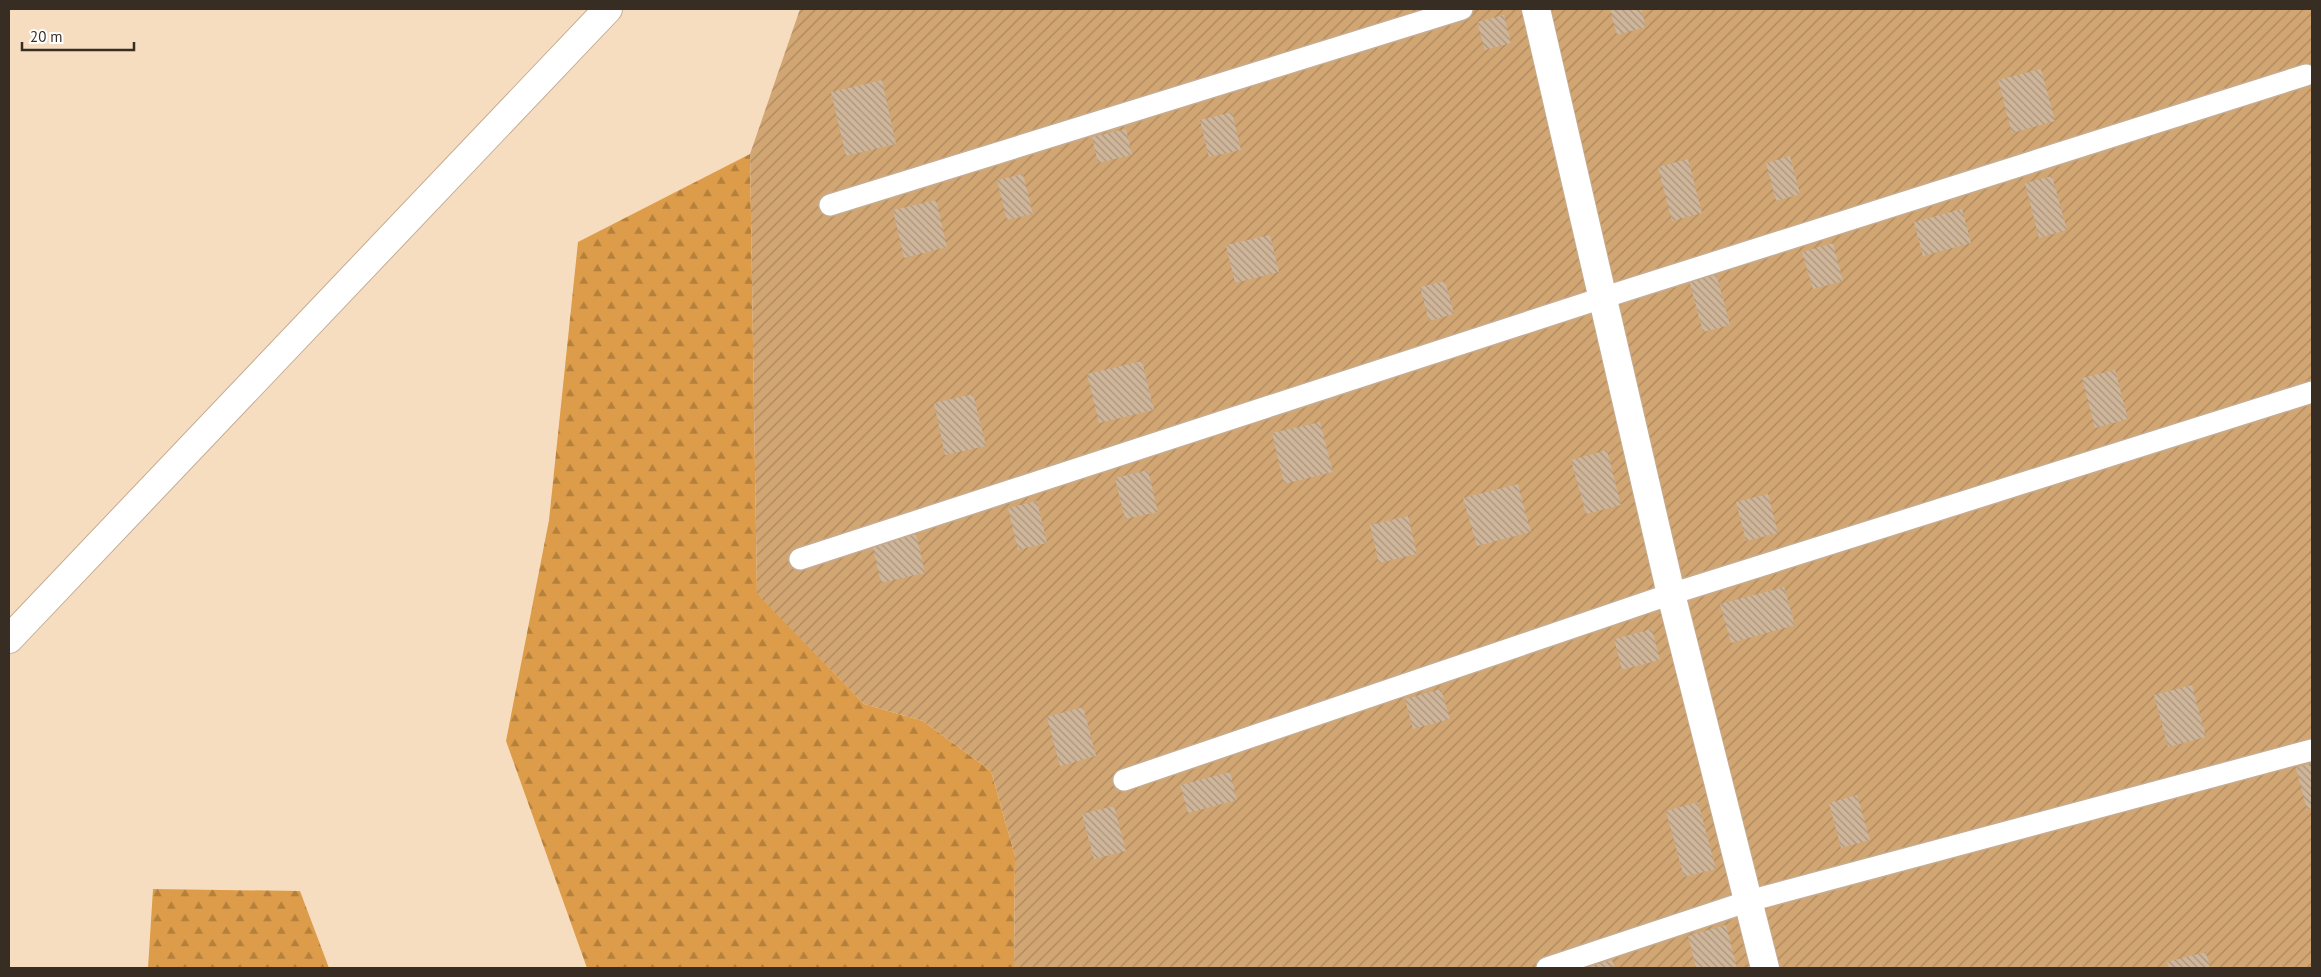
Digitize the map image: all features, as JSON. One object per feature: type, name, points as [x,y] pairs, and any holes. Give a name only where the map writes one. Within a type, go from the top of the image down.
[{"type":"street","points":[[9,638],[608,9]]},
{"type":"street","points":[[1536,9],[1671,594],[1765,968]]},
{"type":"lane","points":[[830,205],[1462,9]]},
{"type":"lane","points":[[800,558],[1602,298],[2306,75]]},
{"type":"lane","points":[[1124,780],[1671,594],[2312,392]]},
{"type":"lane","points":[[1547,968],[1749,901],[2312,750]]},
{"type":"green space","points":[[750,154],[757,593],[864,704],[923,721],[991,771],[1015,856],[1014,968],[587,968],[506,741],[549,520],[578,242]]},
{"type":"green space","points":[[153,889],[300,891],[329,968],[148,968]]},
{"type":"shaded area","points":[[800,9],[2312,9],[2312,968],[1014,968],[1015,856],[991,771],[923,721],[864,704],[757,594],[750,154]]},
{"type":"building","points":[[1610,9],[1641,9],[1646,27],[1617,35]]},
{"type":"building","points":[[1504,15],[1511,43],[1485,50],[1477,22]]},
{"type":"building","points":[[2041,69],[2055,121],[2012,133],[1998,80]]},
{"type":"building","points":[[882,80],[896,144],[846,156],[831,92]]},
{"type":"building","points":[[1232,112],[1241,150],[1209,157],[1200,120]]},
{"type":"building","points":[[1126,129],[1132,155],[1098,163],[1092,137]]},
{"type":"building","points":[[1790,156],[1800,194],[1776,201],[1766,163]]},
{"type":"building","points":[[1688,159],[1702,213],[1672,221],[1658,167]]},
{"type":"building","points":[[1023,174],[1033,214],[1007,220],[997,180]]},
{"type":"building","points":[[2052,176],[2067,230],[2039,238],[2025,183]]},
{"type":"building","points":[[936,200],[947,247],[904,258],[893,210]]},
{"type":"building","points":[[1962,209],[1971,243],[1923,256],[1914,222]]},
{"type":"building","points":[[1270,235],[1279,272],[1235,283],[1226,245]]},
{"type":"building","points":[[1833,243],[1843,281],[1813,289],[1802,252]]},
{"type":"building","points":[[1716,273],[1730,325],[1703,332],[1689,280]]},
{"type":"building","points":[[1445,281],[1454,314],[1429,321],[1420,287]]},
{"type":"building","points":[[1142,361],[1154,410],[1099,423],[1087,374]]},
{"type":"building","points":[[2115,370],[2128,419],[2095,428],[2082,378]]},
{"type":"building","points":[[973,394],[986,446],[945,455],[934,403]]},
{"type":"building","points":[[1320,422],[1333,472],[1284,484],[1272,433]]},
{"type":"building","points":[[1607,450],[1621,505],[1586,514],[1571,460]]},
{"type":"building","points":[[1148,470],[1158,512],[1125,519],[1115,478]]},
{"type":"building","points":[[1518,484],[1531,532],[1477,546],[1463,498]]},
{"type":"building","points":[[1768,494],[1778,533],[1746,541],[1736,502]]},
{"type":"building","points":[[1037,501],[1047,543],[1018,550],[1008,508]]},
{"type":"building","points":[[1408,516],[1417,554],[1379,563],[1370,525]]},
{"type":"building","points":[[916,534],[925,573],[881,583],[872,544]]},
{"type":"building","points":[[1784,587],[1795,625],[1731,643],[1720,604]]},
{"type":"building","points":[[1652,629],[1660,660],[1622,670],[1614,639]]},
{"type":"building","points":[[2192,685],[2206,737],[2168,747],[2154,695]]},
{"type":"building","points":[[1441,689],[1450,719],[1413,729],[1405,699]]},
{"type":"building","points":[[1083,707],[1096,756],[1060,766],[1047,717]]},
{"type":"building","points":[[2312,763],[2312,808],[2307,810],[2296,768]]},
{"type":"building","points":[[1230,772],[1237,800],[1188,813],[1180,785]]},
{"type":"building","points":[[1857,795],[1870,840],[1841,848],[1829,803]]},
{"type":"building","points":[[1698,802],[1716,869],[1684,877],[1666,811]]},
{"type":"building","points":[[1114,806],[1126,851],[1094,859],[1082,814]]},
{"type":"building","points":[[1726,925],[1737,968],[1696,968],[1688,936]]},
{"type":"building","points":[[2206,952],[2210,968],[2169,968],[2167,962]]},
{"type":"building","points":[[1612,960],[1615,968],[1583,968]]}]
